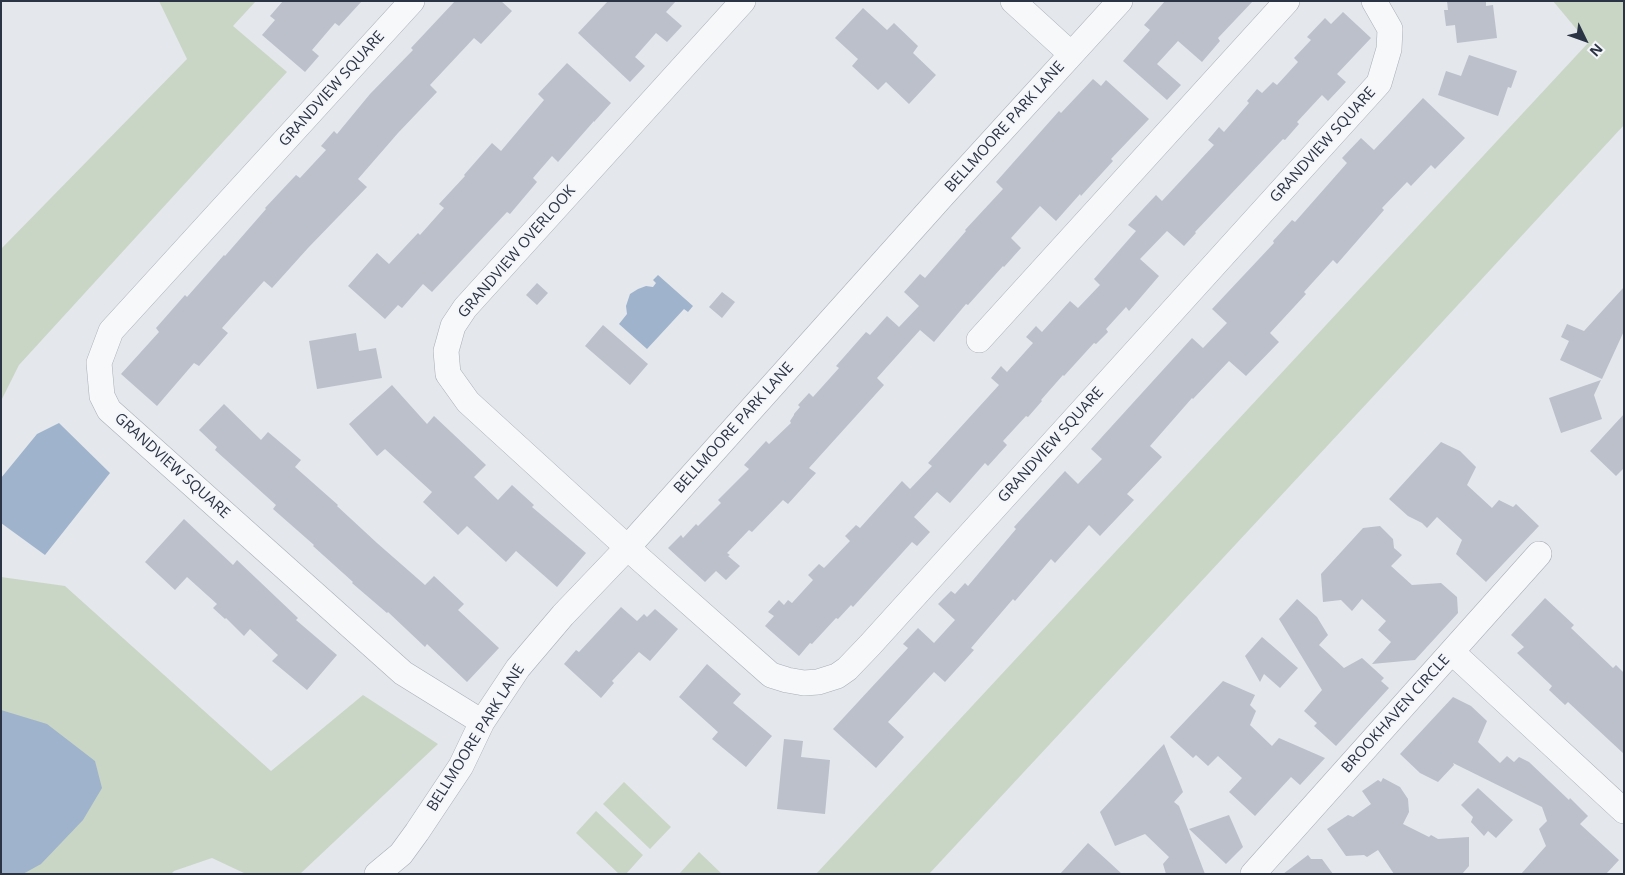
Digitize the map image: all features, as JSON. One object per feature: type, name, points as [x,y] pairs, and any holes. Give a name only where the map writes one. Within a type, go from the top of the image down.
[{"type":"street","name":"GRANDVIEW SQUARE","points":[[412,1],[111,331],[99,363],[102,396],[109,410],[403,673],[482,722]]},
{"type":"street","name":"GRANDVIEW OVERLOOK","points":[[628,546],[468,402],[448,374],[446,351],[453,326],[464,308],[743,1]]},
{"type":"street","points":[[1014,1],[1071,54]]},
{"type":"street","name":"BELLMOORE PARK LANE","points":[[376,874],[401,854],[417,832],[461,766],[482,722],[518,668],[563,615],[628,546],[1120,1]]},
{"type":"street","points":[[979,340],[1287,1]]},
{"type":"street","name":"GRANDVIEW SQUARE","points":[[628,546],[691,605],[771,675],[795,682],[818,682],[837,676],[847,669],[1379,83],[1390,49],[1390,29],[1374,1]]},
{"type":"street","name":"BROOKHAVEN CIRCLE","points":[[1253,874],[1539,554]]},
{"type":"street","points":[[1452,652],[1624,811]]},
{"type":"green space","points":[[159,1],[256,1],[233,26],[287,72],[19,365],[1,401],[1,249],[187,59]]},
{"type":"green space","points":[[1553,1],[1624,1],[1624,125],[929,874],[816,874],[1588,43]]},
{"type":"green space","points":[[1,577],[65,586],[271,771],[363,695],[438,744],[300,874],[246,874],[212,858],[174,871],[171,874],[1,874]]},
{"type":"green space","points":[[624,782],[671,827],[650,849],[603,804]]},
{"type":"green space","points":[[596,811],[643,855],[626,874],[619,874],[576,833]]},
{"type":"green space","points":[[699,852],[722,874],[679,874]]},
{"type":"water","points":[[658,275],[693,306],[688,312],[684,309],[647,349],[619,324],[627,314],[626,306],[630,294],[646,286],[653,287],[656,283],[653,280]]},
{"type":"water","points":[[59,423],[110,473],[45,555],[1,523],[1,478],[37,434]]},
{"type":"water","points":[[1,710],[47,724],[95,761],[102,788],[83,820],[41,864],[23,874],[1,874]]},
{"type":"building","points":[[283,1],[362,1],[339,26],[335,23],[312,50],[319,56],[305,72],[262,35],[275,20],[270,16]]},
{"type":"building","points":[[455,1],[501,1],[512,11],[481,44],[474,38],[430,85],[437,92],[358,179],[367,187],[272,288],[264,281],[222,328],[228,333],[199,366],[194,363],[157,406],[121,374],[159,332],[156,328],[185,295],[187,297],[225,256],[265,208],[296,175],[300,178],[326,150],[321,146],[334,131],[337,134],[370,94],[413,50],[411,48]]},
{"type":"building","points":[[608,1],[676,1],[666,12],[682,26],[667,42],[656,33],[635,57],[645,66],[630,82],[578,33]]},
{"type":"building","points":[[1165,1],[1253,1],[1218,38],[1220,41],[1202,62],[1178,41],[1157,64],[1181,85],[1167,100],[1123,61],[1150,30],[1144,25]]},
{"type":"building","points":[[1447,1],[1486,1],[1486,6],[1493,5],[1497,38],[1457,43],[1455,25],[1446,26],[1444,10],[1448,10]]},
{"type":"building","points":[[863,8],[887,30],[894,23],[918,46],[913,53],[936,75],[909,104],[886,82],[878,90],[852,66],[858,59],[835,38]]},
{"type":"building","points":[[1343,12],[1371,38],[1337,74],[1346,82],[1328,101],[1322,95],[1297,122],[1299,124],[1285,140],[1283,139],[1184,246],[1167,231],[1140,259],[1159,276],[1129,311],[1126,307],[1106,329],[1108,332],[1096,344],[1094,343],[1063,375],[1028,417],[1026,416],[1003,441],[1007,445],[988,466],[985,463],[950,503],[937,492],[914,517],[930,532],[917,546],[912,542],[853,607],[851,605],[838,619],[836,618],[799,656],[765,626],[774,616],[768,612],[779,600],[784,605],[788,600],[792,603],[813,580],[808,575],[819,564],[824,568],[850,541],[845,536],[856,525],[860,528],[902,481],[910,489],[932,466],[928,463],[999,385],[991,378],[1001,366],[1007,372],[1033,343],[1026,337],[1036,326],[1042,332],[1070,301],[1078,308],[1100,285],[1094,279],[1136,231],[1128,225],[1156,195],[1162,201],[1214,145],[1208,140],[1219,127],[1224,132],[1249,103],[1247,101],[1257,89],[1262,93],[1273,82],[1277,85],[1298,62],[1294,58],[1311,40],[1307,37],[1325,18],[1331,24]]},
{"type":"building","points":[[1469,55],[1517,71],[1511,88],[1508,87],[1498,116],[1438,95],[1446,71],[1461,76]]},
{"type":"building","points":[[567,63],[611,103],[558,162],[552,156],[533,178],[537,182],[510,214],[507,212],[432,292],[423,284],[402,308],[398,305],[385,319],[348,286],[377,253],[389,264],[418,233],[420,235],[444,208],[439,204],[492,143],[501,151],[544,100],[538,94]]},
{"type":"building","points":[[1093,79],[1101,86],[1106,80],[1149,119],[1111,159],[1113,161],[1056,221],[1040,206],[1011,238],[1021,248],[968,305],[966,304],[934,342],[920,330],[877,378],[884,385],[809,468],[816,473],[788,504],[783,500],[752,532],[749,530],[727,553],[740,566],[726,580],[716,571],[705,582],[668,548],[681,535],[683,538],[696,524],[698,526],[721,503],[718,500],[749,469],[744,465],[766,441],[769,444],[791,423],[790,421],[800,407],[798,405],[809,393],[813,397],[839,368],[836,366],[866,332],[870,335],[887,316],[899,327],[919,306],[904,292],[920,274],[925,278],[965,230],[1003,189],[996,182],[1059,111],[1061,113]]},
{"type":"building","points":[[1423,98],[1465,138],[1435,169],[1431,165],[1411,186],[1407,182],[1382,208],[1384,210],[1337,264],[1333,260],[1304,292],[1306,294],[1270,333],[1279,342],[1246,376],[1229,361],[1192,398],[1150,446],[1162,457],[1127,494],[1134,500],[1100,536],[1089,525],[1055,563],[1051,559],[1015,601],[1013,599],[971,648],[974,650],[945,682],[934,672],[888,722],[904,737],[876,768],[833,729],[908,648],[903,644],[918,628],[934,643],[955,620],[938,604],[951,591],[955,594],[965,583],[968,586],[1016,529],[1014,527],[1065,471],[1078,484],[1102,459],[1091,449],[1192,338],[1203,348],[1227,323],[1212,309],[1274,243],[1273,241],[1292,220],[1295,222],[1347,163],[1342,158],[1361,138],[1374,150]]},
{"type":"building","points":[[537,283],[548,293],[537,305],[526,295]]},
{"type":"building","points":[[1624,287],[1624,331],[1602,379],[1560,360],[1569,341],[1561,337],[1567,324],[1584,331]]},
{"type":"building","points":[[722,292],[735,302],[722,318],[709,307]]},
{"type":"building","points":[[603,325],[648,364],[630,385],[585,346]]},
{"type":"building","points":[[356,333],[359,351],[376,348],[382,378],[317,389],[309,341]]},
{"type":"building","points":[[1601,380],[1594,395],[1602,419],[1561,433],[1549,398]]},
{"type":"building","points":[[392,385],[427,424],[434,416],[486,465],[474,477],[498,500],[512,485],[534,505],[532,507],[586,553],[557,587],[516,551],[506,562],[467,526],[458,535],[423,502],[432,492],[385,449],[377,456],[349,424]]},
{"type":"building","points":[[224,404],[261,440],[268,432],[301,460],[295,467],[425,585],[434,576],[464,604],[458,610],[499,648],[467,682],[427,644],[425,647],[388,612],[352,583],[314,545],[273,509],[276,505],[215,450],[217,447],[199,430]]},
{"type":"building","points":[[1624,414],[1624,468],[1616,476],[1590,451]]},
{"type":"building","points":[[1441,442],[1460,451],[1476,467],[1467,485],[1492,508],[1499,500],[1513,507],[1516,504],[1539,526],[1486,582],[1456,554],[1462,540],[1437,517],[1427,528],[1422,523],[1408,516],[1389,499]]},
{"type":"building","points":[[184,519],[233,565],[237,560],[298,618],[296,620],[337,655],[307,690],[272,661],[278,655],[250,629],[244,636],[213,608],[217,604],[187,577],[175,590],[145,562]]},
{"type":"building","points":[[1380,526],[1393,539],[1394,548],[1402,555],[1391,566],[1412,585],[1441,583],[1457,597],[1458,613],[1415,660],[1372,664],[1391,642],[1378,630],[1386,621],[1362,599],[1352,611],[1341,600],[1323,602],[1321,574],[1363,528]]},
{"type":"building","points":[[1545,598],[1574,625],[1571,628],[1613,668],[1616,665],[1624,673],[1624,754],[1568,702],[1565,705],[1549,690],[1552,686],[1517,653],[1524,647],[1511,635]]},
{"type":"building","points":[[1297,599],[1317,617],[1328,635],[1319,645],[1344,668],[1362,658],[1384,678],[1381,681],[1389,688],[1336,746],[1314,726],[1317,723],[1304,711],[1322,690],[1279,619]]},
{"type":"building","points":[[621,607],[637,621],[644,614],[647,617],[655,609],[678,629],[650,661],[639,652],[612,681],[614,683],[601,698],[564,664],[576,650],[579,652]]},
{"type":"building","points":[[1262,637],[1298,668],[1280,688],[1264,674],[1260,682],[1245,656]]},
{"type":"building","points":[[707,664],[741,694],[733,703],[772,736],[746,767],[712,739],[718,732],[679,697]]},
{"type":"building","points":[[1223,681],[1255,695],[1250,705],[1256,711],[1250,725],[1272,746],[1279,738],[1325,758],[1300,785],[1291,777],[1255,816],[1229,792],[1242,778],[1218,756],[1208,766],[1196,755],[1193,758],[1170,737]]},
{"type":"building","points":[[1453,697],[1471,706],[1487,721],[1478,742],[1500,763],[1507,756],[1514,762],[1519,757],[1529,762],[1588,816],[1580,824],[1619,860],[1606,874],[1521,874],[1546,846],[1539,829],[1547,821],[1542,807],[1453,763],[1454,765],[1438,782],[1420,773],[1400,754]]},
{"type":"building","points":[[784,739],[803,741],[801,757],[830,760],[825,814],[777,809]]},
{"type":"building","points":[[1164,744],[1183,792],[1174,802],[1179,806],[1205,874],[1166,874],[1163,864],[1169,857],[1145,834],[1115,846],[1100,812]]},
{"type":"building","points":[[1383,778],[1400,787],[1408,799],[1409,812],[1403,824],[1429,837],[1431,835],[1438,839],[1469,837],[1469,866],[1462,874],[1394,874],[1378,850],[1367,857],[1364,855],[1346,856],[1327,829],[1348,815],[1353,817],[1371,804],[1362,791],[1378,780],[1381,782]]},
{"type":"building","points":[[1478,788],[1513,820],[1496,838],[1488,831],[1484,836],[1471,822],[1473,817],[1461,805]]},
{"type":"building","points":[[1229,815],[1243,847],[1226,864],[1189,829]]},
{"type":"building","points":[[1088,843],[1109,862],[1122,874],[1060,874]]},
{"type":"building","points":[[1308,855],[1311,859],[1322,859],[1333,874],[1283,874]]}]
